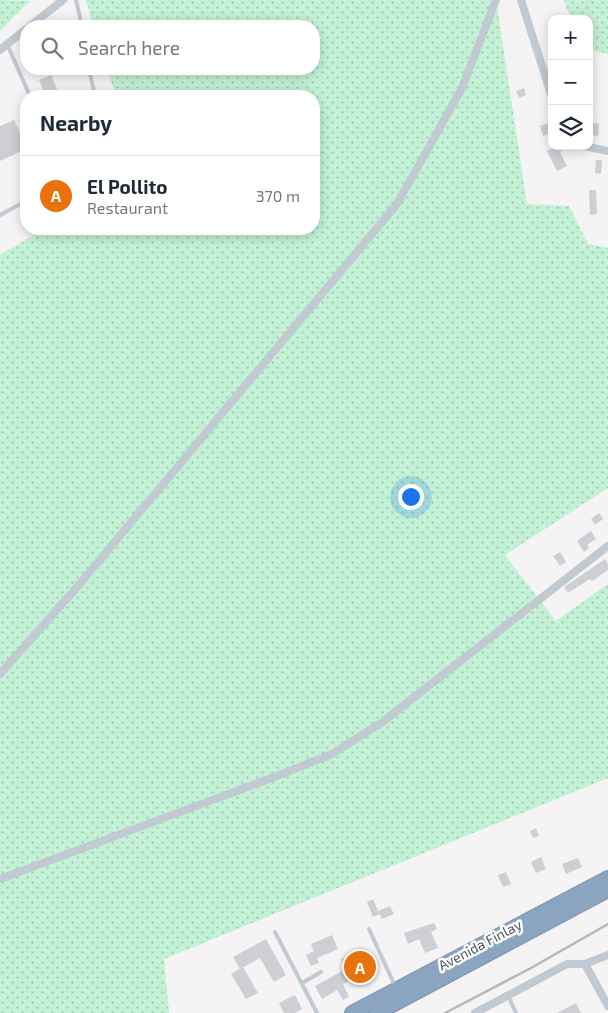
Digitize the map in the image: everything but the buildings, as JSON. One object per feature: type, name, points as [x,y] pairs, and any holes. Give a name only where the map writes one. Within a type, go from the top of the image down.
[{"type":"highway","name":"Avenida Finlay","points":[[377,1013],[400,994],[608,878]]},
{"type":"highway","name":"Avenida Finlay","points":[[352,1013],[400,994],[608,890]]},
{"type":"street","points":[[38,20],[63,0]]},
{"type":"street","points":[[0,674],[78,586],[396,204],[462,88],[496,0]]},
{"type":"street","points":[[521,0],[548,84]]},
{"type":"street","points":[[0,50],[20,34]]},
{"type":"street","points":[[593,148],[608,151]]},
{"type":"street","points":[[0,879],[332,754],[380,723],[608,546]]},
{"type":"street","points":[[475,1013],[566,964],[585,964],[608,955]]},
{"type":"street","points":[[585,964],[608,1006]]},
{"type":"lane","points":[[76,0],[81,20]]},
{"type":"lane","points":[[7,44],[20,73]]},
{"type":"lane","points":[[21,75],[27,90]]},
{"type":"lane","points":[[90,75],[94,90]]},
{"type":"lane","points":[[0,215],[20,204]]},
{"type":"lane","points":[[369,930],[400,994]]},
{"type":"lane","points":[[275,932],[317,1013]]},
{"type":"lane","points":[[302,983],[322,972]]},
{"type":"lane","points":[[508,996],[516,1013]]},
{"type":"green space","points":[[0,0],[30,1],[0,31]]},
{"type":"green space","points":[[86,0],[496,0],[527,204],[569,206],[588,244],[608,248],[608,488],[505,555],[556,621],[608,584],[608,778],[164,959],[169,1013],[0,1013],[0,255],[34,235],[320,235],[320,90],[115,90],[108,75],[320,75],[320,20],[91,20]]},
{"type":"green space","points":[[563,0],[608,0],[608,54],[593,50],[593,15],[570,15]]},
{"type":"railway","points":[[445,1013],[531,968],[608,924]]},
{"type":"place","name":"El Pollito","points":[[360,967]]}]
